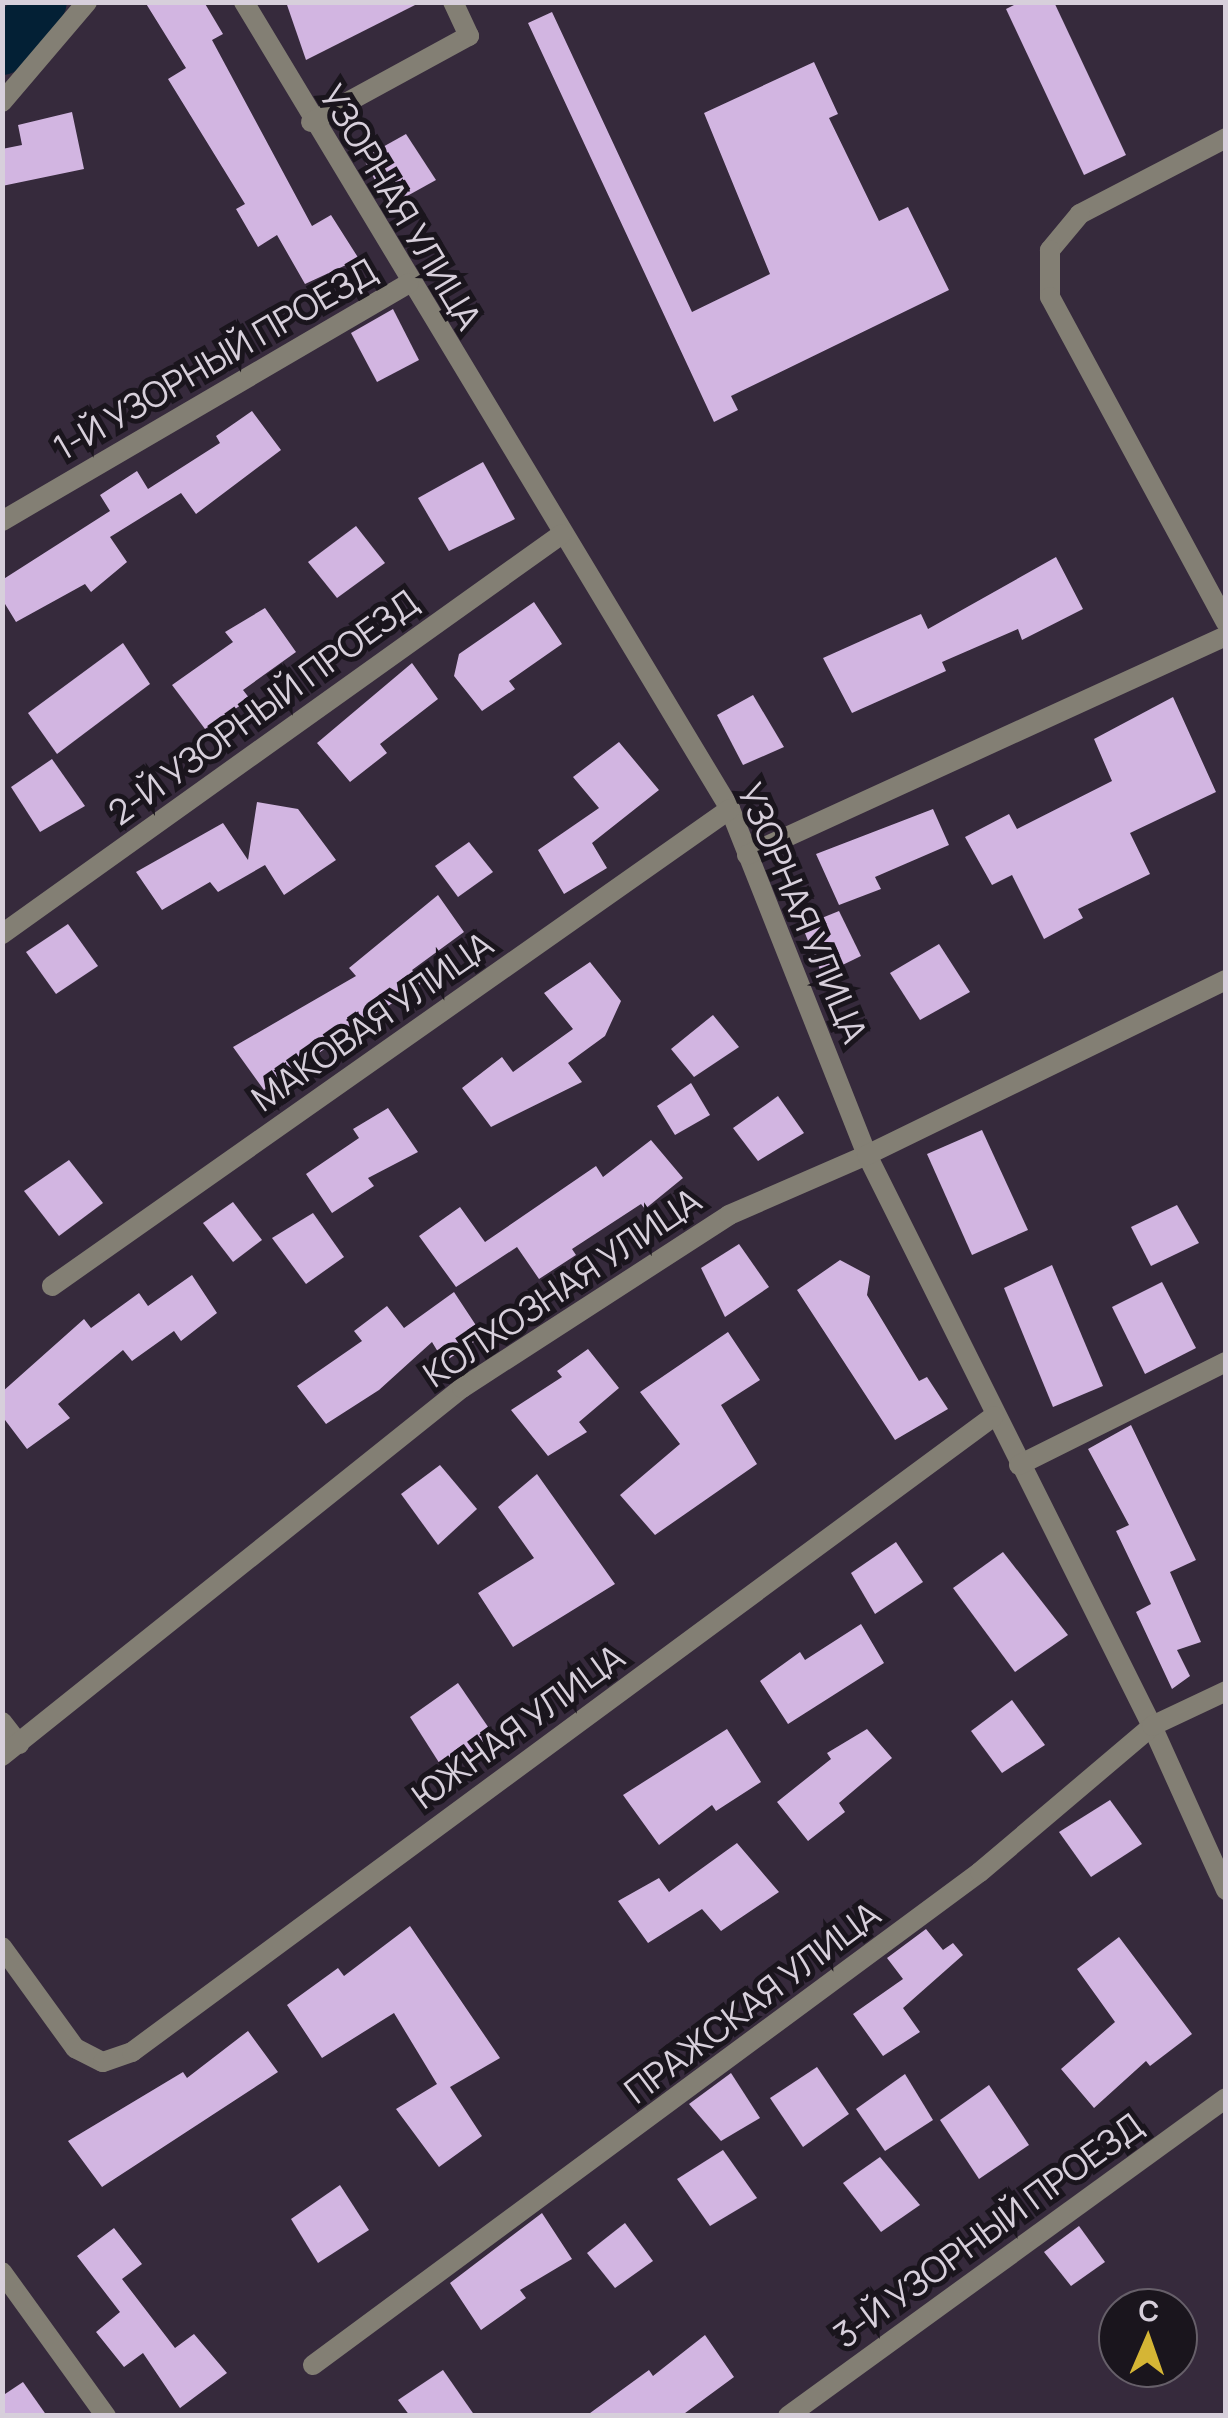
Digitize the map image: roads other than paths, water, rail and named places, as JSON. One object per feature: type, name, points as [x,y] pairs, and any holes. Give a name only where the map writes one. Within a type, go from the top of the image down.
[{"type":"street","points":[[2,102],[87,2]]},
{"type":"street","name":"УЗОРНАЯ УЛИЦА","points":[[244,2],[310,122],[730,810],[867,1156],[1018,1465],[1152,1726],[1226,1890]]},
{"type":"street","points":[[310,122],[470,36],[453,2]]},
{"type":"street","points":[[1226,138],[1080,214],[1050,250],[1050,296],[1226,622]]},
{"type":"street","name":"1-Й УЗОРНЫЙ ПРОЕЗД","points":[[2,521],[409,283]]},
{"type":"street","name":"2-Й УЗОРНЫЙ ПРОЕЗД","points":[[2,934],[562,534]]},
{"type":"street","points":[[747,855],[1226,636]]},
{"type":"street","name":"МАКОВАЯ УЛИЦА","points":[[52,1286],[730,810]]},
{"type":"street","name":"КОЛХОЗНАЯ УЛИЦА","points":[[10,1750],[462,1388],[729,1215],[867,1156],[1226,980]]},
{"type":"street","points":[[1018,1465],[1226,1362]]},
{"type":"street","name":"ЮЖНАЯ УЛИЦА","points":[[2,1946],[75,2048],[103,2062],[132,2052],[994,1416]]},
{"type":"street","name":"ПРАЖСКАЯ УЛИЦА","points":[[314,2365],[980,1872],[1152,1726],[1226,1691]]},
{"type":"street","points":[[2,1722],[10,1750]]},
{"type":"street","name":"3-Й УЗОРНЫЙ ПРОЕЗД","points":[[788,2416],[1226,2098]]},
{"type":"street","points":[[2,2272],[106,2416]]},
{"type":"waterway","points":[[2,50],[42,2]]}]
